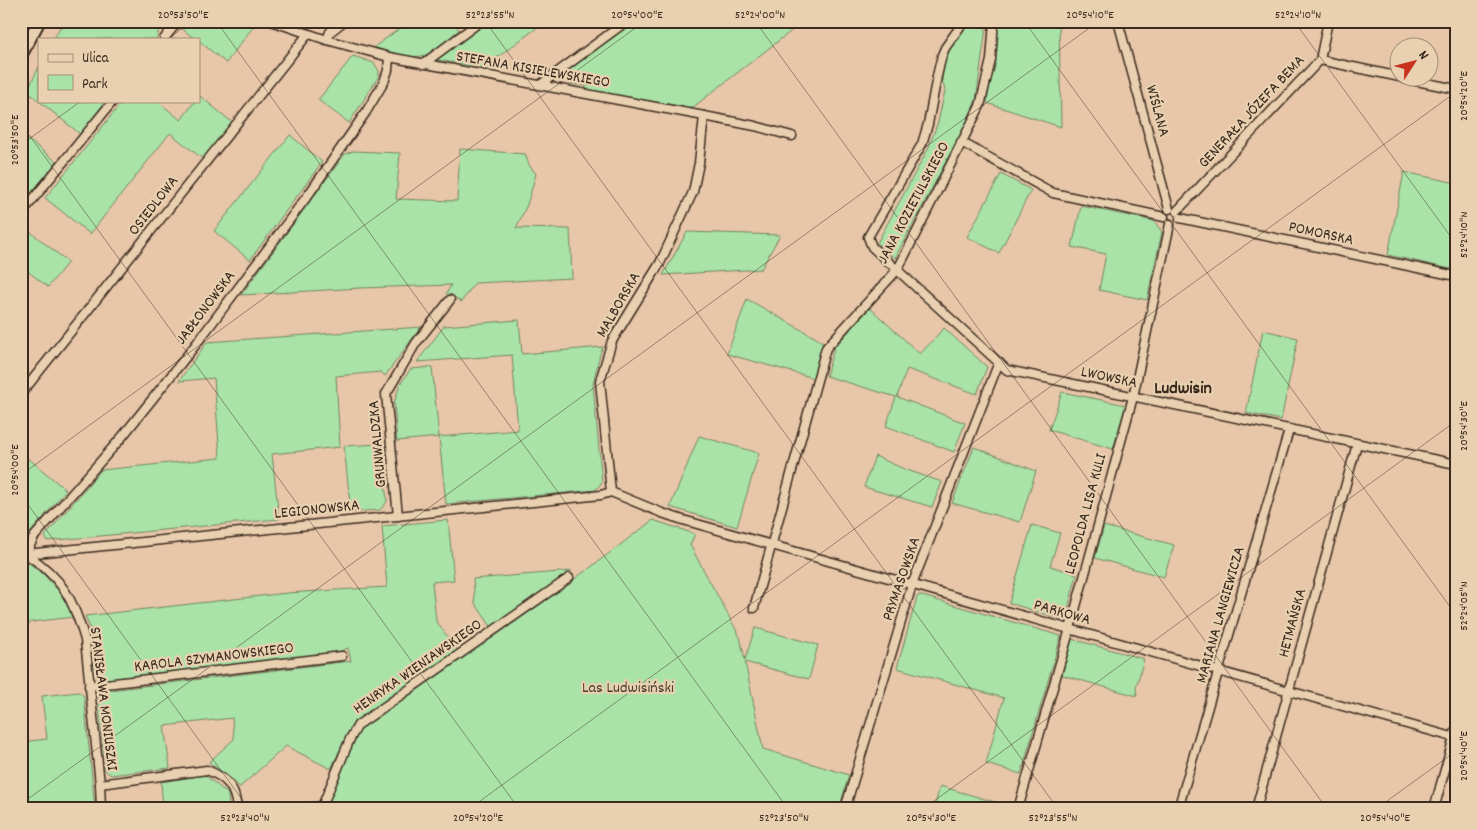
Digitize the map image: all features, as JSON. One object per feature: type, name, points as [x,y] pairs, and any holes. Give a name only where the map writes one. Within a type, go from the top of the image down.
[{"type":"street","points":[[21,55],[39,21]]},
{"type":"street","points":[[165,38],[178,21]]},
{"type":"street","name":"STEFANA KISIELEWSKIEGO","points":[[271,21],[327,40],[389,57],[704,116],[755,126],[792,136]]},
{"type":"street","points":[[327,40],[330,32],[344,21]]},
{"type":"street","points":[[423,64],[481,21]]},
{"type":"street","points":[[540,85],[627,21]]},
{"type":"street","name":"JANA KOZIETULSKIEGO","points":[[868,235],[922,144],[942,55],[964,21]]},
{"type":"street","name":"JANA KOZIETULSKIEGO","points":[[754,608],[826,348],[898,269],[980,106],[991,60],[994,21]]},
{"type":"street","name":"WIŚLANA","points":[[1118,21],[1175,213]]},
{"type":"street","name":"GENERAŁA JÓZEFA BEMA","points":[[1164,217],[1164,213],[1175,213],[1320,60],[1328,21]]},
{"type":"street","name":"OSIEDLOWA","points":[[21,394],[308,34]]},
{"type":"street","name":"JABŁONOWSKA","points":[[23,557],[34,538],[122,436],[198,343],[310,191],[366,112],[384,82],[388,70],[389,57]]},
{"type":"street","points":[[1320,60],[1390,75]]},
{"type":"street","points":[[1440,86],[1456,89]]},
{"type":"street","points":[[21,214],[112,102]]},
{"type":"street","name":"MALBORSKA","points":[[611,492],[600,381],[612,341],[660,263],[693,192],[699,163],[704,116]]},
{"type":"street","points":[[961,142],[1052,193],[1164,217],[1165,221],[1170,224]]},
{"type":"street","name":"GENERAŁA JÓZEFA BEMA","points":[[1170,224],[1176,223],[1175,213]]},
{"type":"street","name":"POMORSKA","points":[[1175,213],[1456,276]]},
{"type":"street","name":"LEOPOLDA LISA KULI","points":[[1018,809],[1133,397],[1170,224]]},
{"type":"street","name":"LWOWSKA","points":[[868,235],[872,247],[1007,370],[1456,464]]},
{"type":"street","name":"GRUNWALDZKA","points":[[398,516],[386,394],[416,343],[450,300]]},
{"type":"street","name":"PRYMASOWSKA","points":[[845,809],[912,585],[999,362]]},
{"type":"street","name":"MARIANA LANGIEWICZA","points":[[1178,809],[1289,430]]},
{"type":"street","name":"HETMAŃSKA","points":[[1256,809],[1357,444]]},
{"type":"street","name":"LEGIONOWSKA","points":[[23,557],[601,495],[611,492]]},
{"type":"street","name":"PARKOWA","points":[[611,492],[662,513],[772,546],[1219,672],[1455,735]]},
{"type":"street","name":"STANISŁAWA MONIUSZKI","points":[[23,557],[42,565],[50,572],[70,599],[78,617],[85,640],[101,809]]},
{"type":"street","name":"HENRYKA WIENIAWSKIEGO","points":[[320,809],[350,739],[358,725],[568,578]]},
{"type":"street","name":"KAROLA SZYMANOWSKIEGO","points":[[89,686],[342,656]]},
{"type":"street","points":[[1434,809],[1455,735]]},
{"type":"street","points":[[100,784],[207,770],[214,772],[231,786],[236,795],[237,809]]},
{"type":"green space","points":[[66,21],[170,21],[165,28],[162,27],[157,38],[54,38],[60,27],[63,28]]},
{"type":"green space","points":[[187,21],[250,21],[256,23],[226,63],[200,42],[200,38],[194,38],[181,28]]},
{"type":"green space","points":[[410,21],[453,21],[459,30],[436,49],[421,56],[400,55],[374,47]]},
{"type":"green space","points":[[486,21],[546,21],[483,68],[438,60],[437,57]]},
{"type":"green space","points":[[634,21],[804,21],[692,108],[583,90],[587,86],[570,84],[569,69]]},
{"type":"green space","points":[[970,21],[987,21],[976,100],[965,126],[895,258],[877,243],[928,149],[938,122],[945,91],[942,79],[946,53]]},
{"type":"green space","points":[[998,21],[1059,21],[1061,127],[987,103]]},
{"type":"green space","points":[[353,56],[374,63],[379,71],[379,76],[349,123],[318,100]]},
{"type":"green space","points":[[38,69],[38,100],[27,91]]},
{"type":"green space","points":[[200,96],[233,123],[203,159],[170,133],[90,234],[45,198],[122,102],[158,102],[181,120],[194,102],[200,102]]},
{"type":"green space","points":[[40,102],[105,102],[80,134]]},
{"type":"green space","points":[[21,134],[57,162],[21,205]]},
{"type":"green space","points":[[290,135],[322,162],[250,260],[214,231]]},
{"type":"green space","points":[[460,149],[525,154],[529,165],[536,174],[527,205],[516,228],[570,229],[572,278],[475,283],[461,302],[452,295],[446,294],[451,285],[241,295],[345,154],[353,151],[400,153],[396,199],[457,201]]},
{"type":"green space","points":[[1404,172],[1456,183],[1455,270],[1388,255]]},
{"type":"green space","points":[[1001,174],[1031,190],[999,253],[967,237]]},
{"type":"green space","points":[[1081,206],[1154,221],[1162,232],[1147,300],[1099,290],[1106,254],[1072,247]]},
{"type":"green space","points":[[23,226],[68,262],[48,287],[21,266],[21,228]]},
{"type":"green space","points":[[687,232],[780,235],[761,269],[663,275]]},
{"type":"green space","points":[[747,299],[823,342],[814,378],[727,354]]},
{"type":"green space","points":[[870,308],[920,354],[944,328],[987,367],[977,394],[907,369],[897,397],[965,423],[954,452],[886,426],[896,397],[826,376],[834,348]]},
{"type":"green space","points":[[519,320],[522,354],[603,347],[593,384],[602,482],[596,490],[446,504],[439,437],[518,430],[512,355],[417,362],[444,326]]},
{"type":"green space","points":[[421,327],[385,376],[381,372],[336,376],[340,447],[272,454],[279,519],[47,541],[45,536],[101,470],[220,458],[214,378],[179,381],[207,342]]},
{"type":"green space","points":[[1263,330],[1298,338],[1281,420],[1246,413]]},
{"type":"green space","points":[[432,367],[439,437],[397,441],[394,403],[400,384],[411,369]]},
{"type":"green space","points":[[1062,392],[1126,405],[1113,449],[1049,430]]},
{"type":"green space","points":[[699,436],[759,453],[737,527],[670,507]]},
{"type":"green space","points":[[381,444],[387,502],[380,510],[351,512],[344,446]]},
{"type":"green space","points":[[974,447],[1036,471],[1020,522],[952,503]]},
{"type":"green space","points":[[875,456],[904,469],[942,482],[932,507],[864,487]]},
{"type":"green space","points":[[29,459],[66,490],[21,544],[21,469]]},
{"type":"green space","points":[[448,520],[454,580],[432,582],[436,621],[458,651],[352,725],[331,769],[286,746],[240,787],[209,762],[234,739],[232,718],[164,726],[170,768],[111,775],[105,770],[98,696],[102,691],[351,661],[348,648],[338,652],[101,680],[95,675],[91,631],[85,616],[287,593],[387,587],[382,526]]},
{"type":"green space","name":"Las Ludwisiński","points":[[653,520],[695,534],[690,545],[740,637],[745,660],[755,628],[818,645],[809,679],[745,662],[763,749],[849,775],[839,809],[325,809],[359,730],[587,570]]},
{"type":"green space","points":[[1032,525],[1060,533],[1050,566],[1077,574],[1065,620],[1009,603]]},
{"type":"green space","points":[[1104,526],[1174,545],[1164,577],[1095,558]]},
{"type":"green space","points":[[29,563],[43,574],[59,591],[74,617],[31,622],[21,633],[21,571]]},
{"type":"green space","points":[[572,571],[492,628],[475,603],[473,579]]},
{"type":"green space","points":[[919,595],[1061,636],[1021,774],[986,764],[1004,698],[897,668]]},
{"type":"green space","points":[[1072,639],[1144,659],[1136,687],[1137,696],[1062,675]]},
{"type":"green space","points":[[79,692],[84,696],[95,809],[21,809],[21,742],[47,739],[42,696]]},
{"type":"green space","points":[[205,775],[228,794],[229,809],[163,809],[161,782]]},
{"type":"green space","points":[[940,786],[1012,807],[1012,809],[934,809]]},
{"type":"green space","points":[[318,801],[315,809],[268,809]]},
{"type":"district","name":"Ludwisin","points":[[1183,389]]}]
